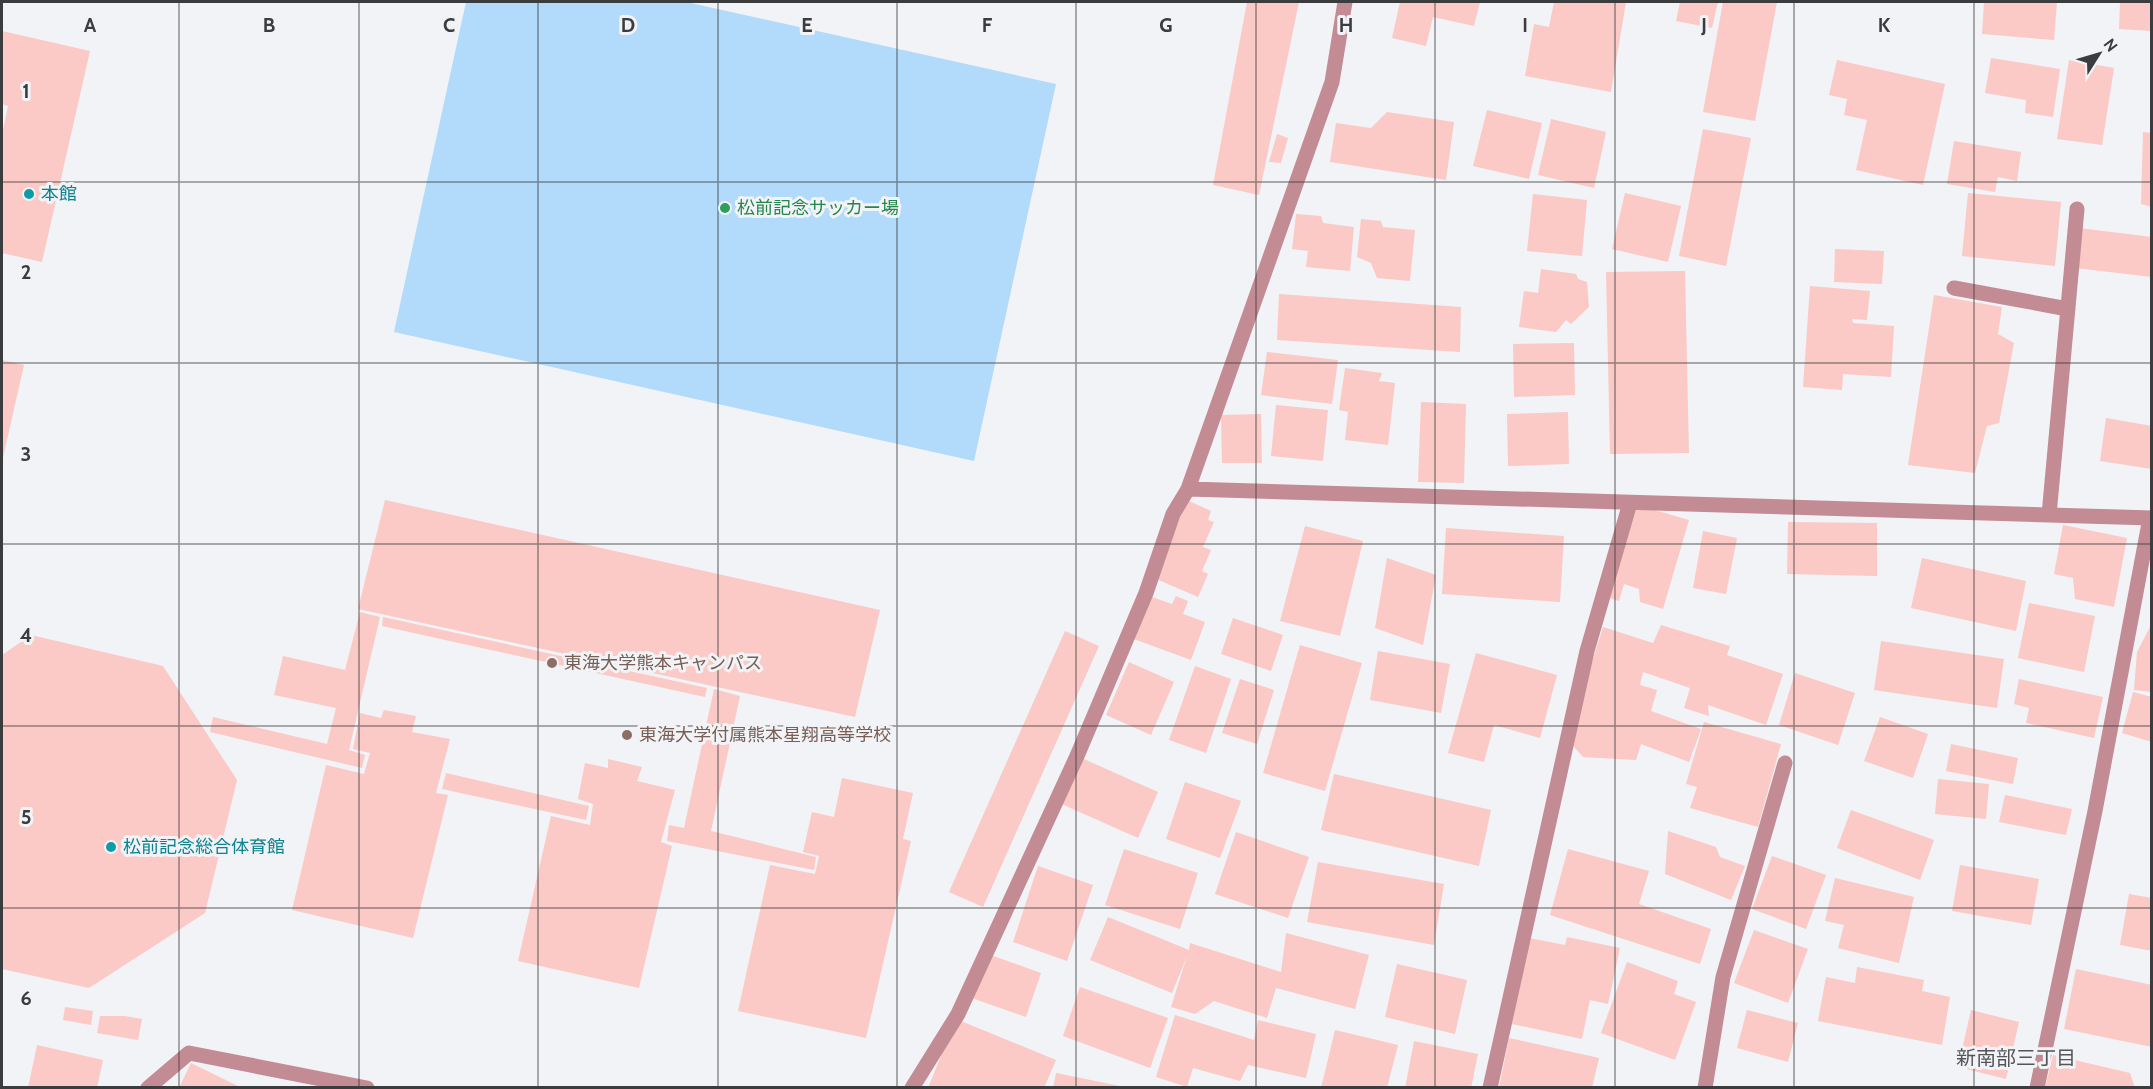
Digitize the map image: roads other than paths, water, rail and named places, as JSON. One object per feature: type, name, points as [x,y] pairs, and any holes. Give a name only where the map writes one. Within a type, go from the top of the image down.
[{"type":"street","points":[[912,1088],[958,1014],[1058,798],[1146,593],[1173,514],[1188,489],[1332,82],[1345,2]]},
{"type":"street","points":[[2049,515],[2077,209]]},
{"type":"street","points":[[1954,288],[2068,309]]},
{"type":"street","points":[[1188,489],[2151,518],[2095,811],[2037,1088]]},
{"type":"street","points":[[1490,1088],[1587,651],[1630,503]]},
{"type":"street","points":[[1705,1088],[1723,977],[1785,763]]},
{"type":"street","points":[[148,1088],[189,1053],[367,1088]]},
{"type":"place","name":"本館","points":[[29,194]]},
{"type":"place","name":"松前記念サッカー場","points":[[725,208]]},
{"type":"place","name":"東海大学熊本キャンパス","points":[[552,663]]},
{"type":"place","name":"東海大学付属熊本星翔高等学校","points":[[627,735]]},
{"type":"place","name":"松前記念総合体育館","points":[[111,847]]},
{"type":"district","name":"新南部三丁目","points":[[2016,1058]]}]
